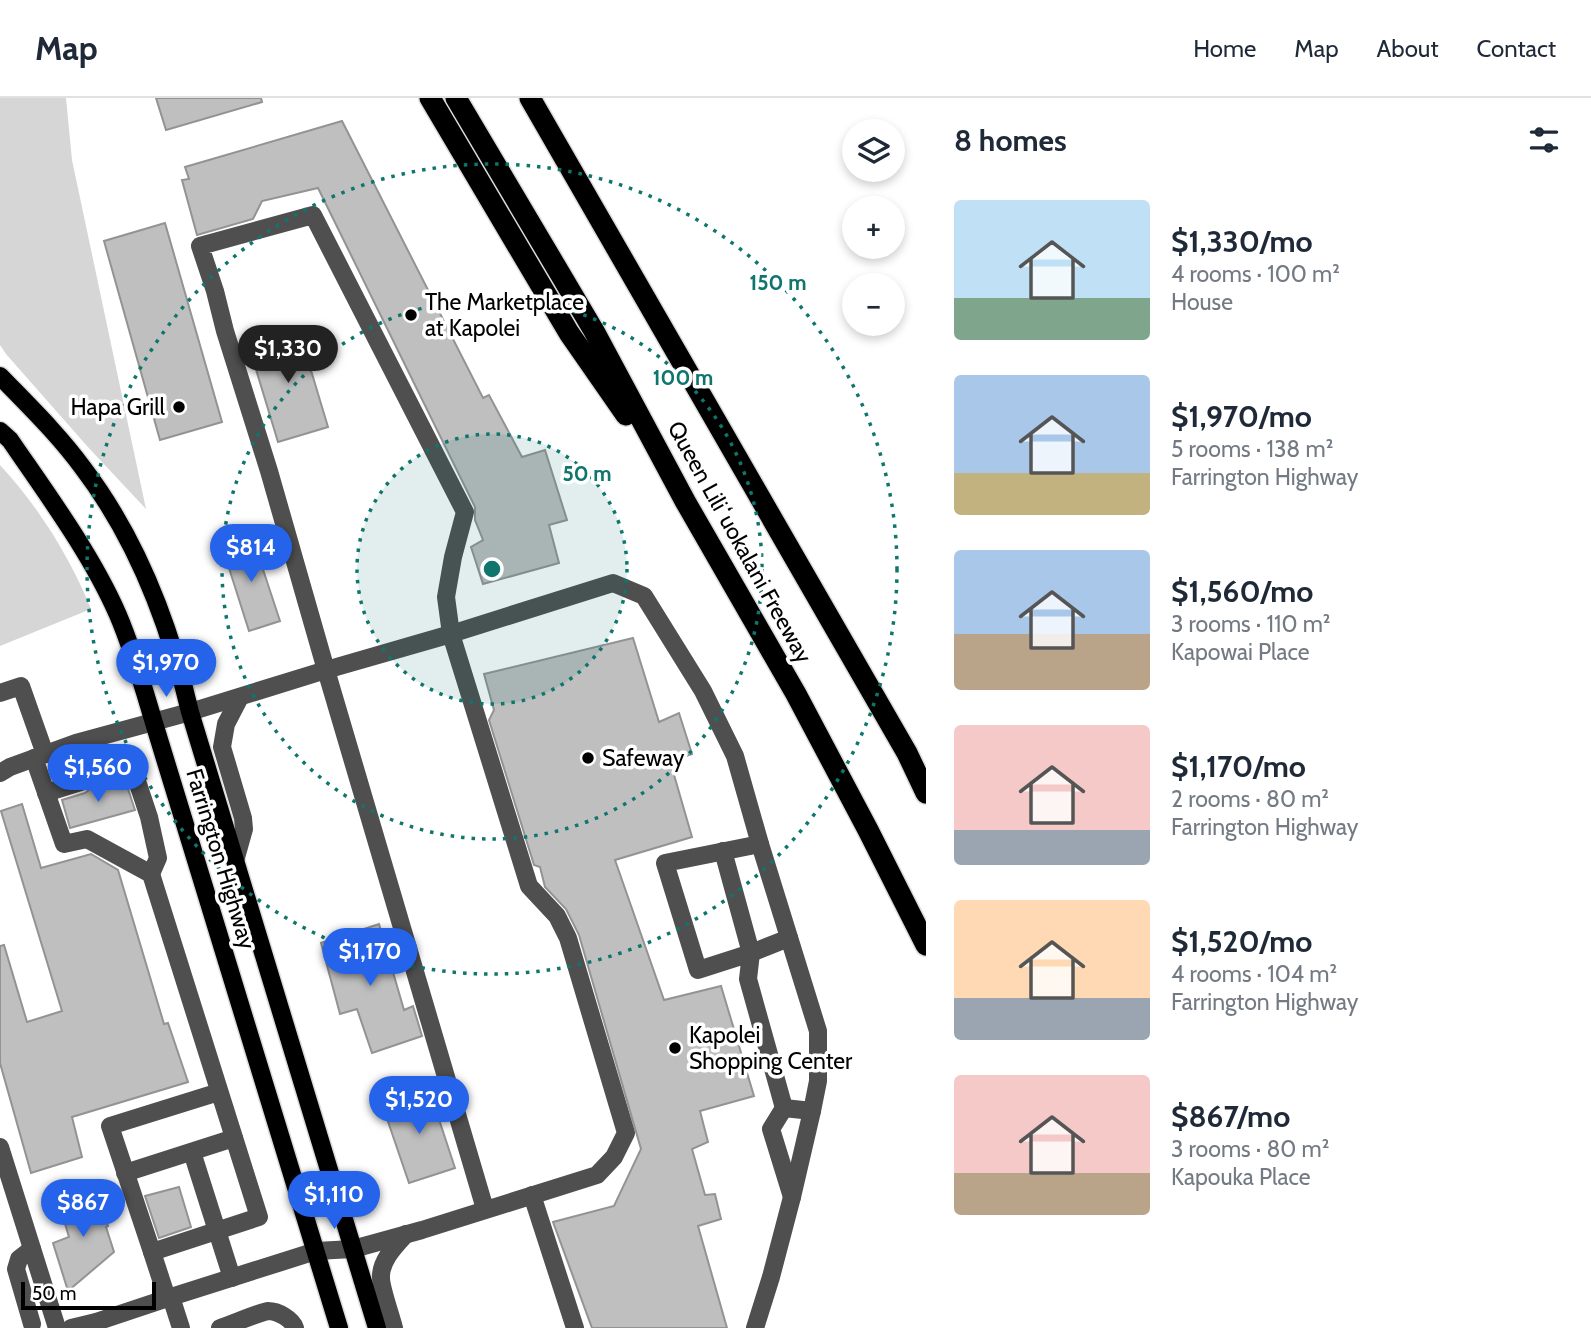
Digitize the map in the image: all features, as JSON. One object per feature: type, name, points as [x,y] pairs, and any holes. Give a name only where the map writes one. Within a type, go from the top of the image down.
[{"type":"highway","points":[[430,98],[569,333],[685,501]]},
{"type":"highway","name":"Queen Liliʻuokalani Freeway","points":[[456,98],[594,331],[685,501],[802,706],[926,945]]},
{"type":"highway","name":"Queen Liliʻuokalani Freeway","points":[[530,98],[907,753],[926,793]]},
{"type":"highway","points":[[546,98],[641,293]]},
{"type":"highway","points":[[907,753],[926,780]]},
{"type":"main road","name":"Farrington Highway","points":[[0,376],[56,434],[84,468],[118,520],[167,631],[377,1328]]},
{"type":"main road","name":"Farrington Highway","points":[[0,431],[10,440],[55,506],[103,584],[134,652],[340,1328]]},
{"type":"street","points":[[71,1328],[97,1325],[169,1297],[316,1251],[353,1249],[406,1234],[597,1175],[614,1157],[625,1133],[568,938],[556,916],[529,886],[451,634],[446,597],[465,512],[313,215],[200,246],[269,471],[485,1209]]},
{"type":"street","points":[[0,773],[76,743],[154,723],[613,583],[644,596],[703,691],[735,756],[818,1031],[818,1082],[812,1111],[771,1277],[755,1328]]},
{"type":"street","points":[[0,693],[21,686],[40,756],[46,793],[64,845],[87,839],[151,874]]},
{"type":"street","points":[[235,861],[244,830],[243,818],[222,747],[226,724],[240,697]]},
{"type":"street","points":[[46,793],[132,766],[149,817],[158,858],[151,874],[259,1217],[152,1252]]},
{"type":"street","points":[[760,844],[666,863],[698,970],[789,938]]},
{"type":"street","points":[[723,851],[751,953],[748,979],[784,1108],[771,1129],[792,1197]]},
{"type":"street","points":[[181,1328],[152,1252],[110,1126],[219,1092]]},
{"type":"street","points":[[784,1108],[812,1111]]},
{"type":"street","points":[[125,1173],[234,1138]]},
{"type":"street","points":[[0,1147],[3,1166],[57,1328]]},
{"type":"street","points":[[192,1152],[232,1278]]},
{"type":"street","points":[[532,1195],[576,1328]]},
{"type":"street","points":[[394,1328],[381,1278],[391,1250],[406,1234]]},
{"type":"street","points":[[32,1249],[19,1259],[16,1269],[32,1324]]},
{"type":"street","points":[[220,1328],[268,1311],[283,1315],[295,1328]]},
{"type":"shaded area","points":[[0,98],[66,98],[72,160],[146,509],[87,446],[0,345]]},
{"type":"shaded area","points":[[0,465],[52,533],[91,609],[0,646]]},
{"type":"building","points":[[156,98],[261,98],[262,102],[166,130]]},
{"type":"building","name":"The Marketplace at Kapolei","points":[[342,121],[483,398],[489,395],[522,457],[545,450],[567,520],[549,525],[559,563],[483,584],[471,547],[483,540],[475,520],[475,507],[318,188],[262,201],[253,219],[197,235],[182,180],[189,179],[185,167]]},
{"type":"building","points":[[165,223],[222,422],[160,440],[104,241]]},
{"type":"building","points":[[298,327],[328,427],[278,442],[248,343]]},
{"type":"building","points":[[252,536],[280,621],[249,631],[222,546]]},
{"type":"building","points":[[633,638],[659,722],[679,713],[692,754],[670,761],[692,837],[615,860],[664,1000],[721,986],[754,1096],[700,1111],[708,1142],[692,1149],[705,1195],[715,1194],[721,1219],[698,1226],[727,1328],[592,1328],[553,1222],[614,1206],[641,1149],[579,935],[566,909],[545,887],[540,867],[534,865],[489,720],[494,710],[484,674]]},
{"type":"building","points":[[125,780],[135,810],[70,828],[62,800],[85,793],[92,785],[102,787]]},
{"type":"building","points":[[22,804],[41,868],[91,854],[118,870],[164,1024],[168,1023],[188,1082],[72,1117],[82,1157],[31,1173],[0,1063],[0,946],[4,945],[27,1022],[62,1011],[1,811]]},
{"type":"building","points":[[379,924],[404,1010],[413,1006],[422,1036],[372,1053],[357,1009],[340,1014],[321,943]]},
{"type":"building","points":[[429,1089],[455,1168],[409,1183],[382,1104]]},
{"type":"building","points":[[179,1187],[191,1227],[159,1238],[145,1196]]},
{"type":"building","points":[[96,1193],[114,1252],[68,1291],[53,1243],[69,1237],[59,1204]]},
{"type":"place","name":"The Marketplace at Kapolei","points":[[411,315]]},
{"type":"place","name":"Hapa Grill","points":[[179,407]]},
{"type":"place","name":"Safeway","points":[[588,758]]},
{"type":"place","name":"Kapolei Shopping Center","points":[[675,1048]]}]
